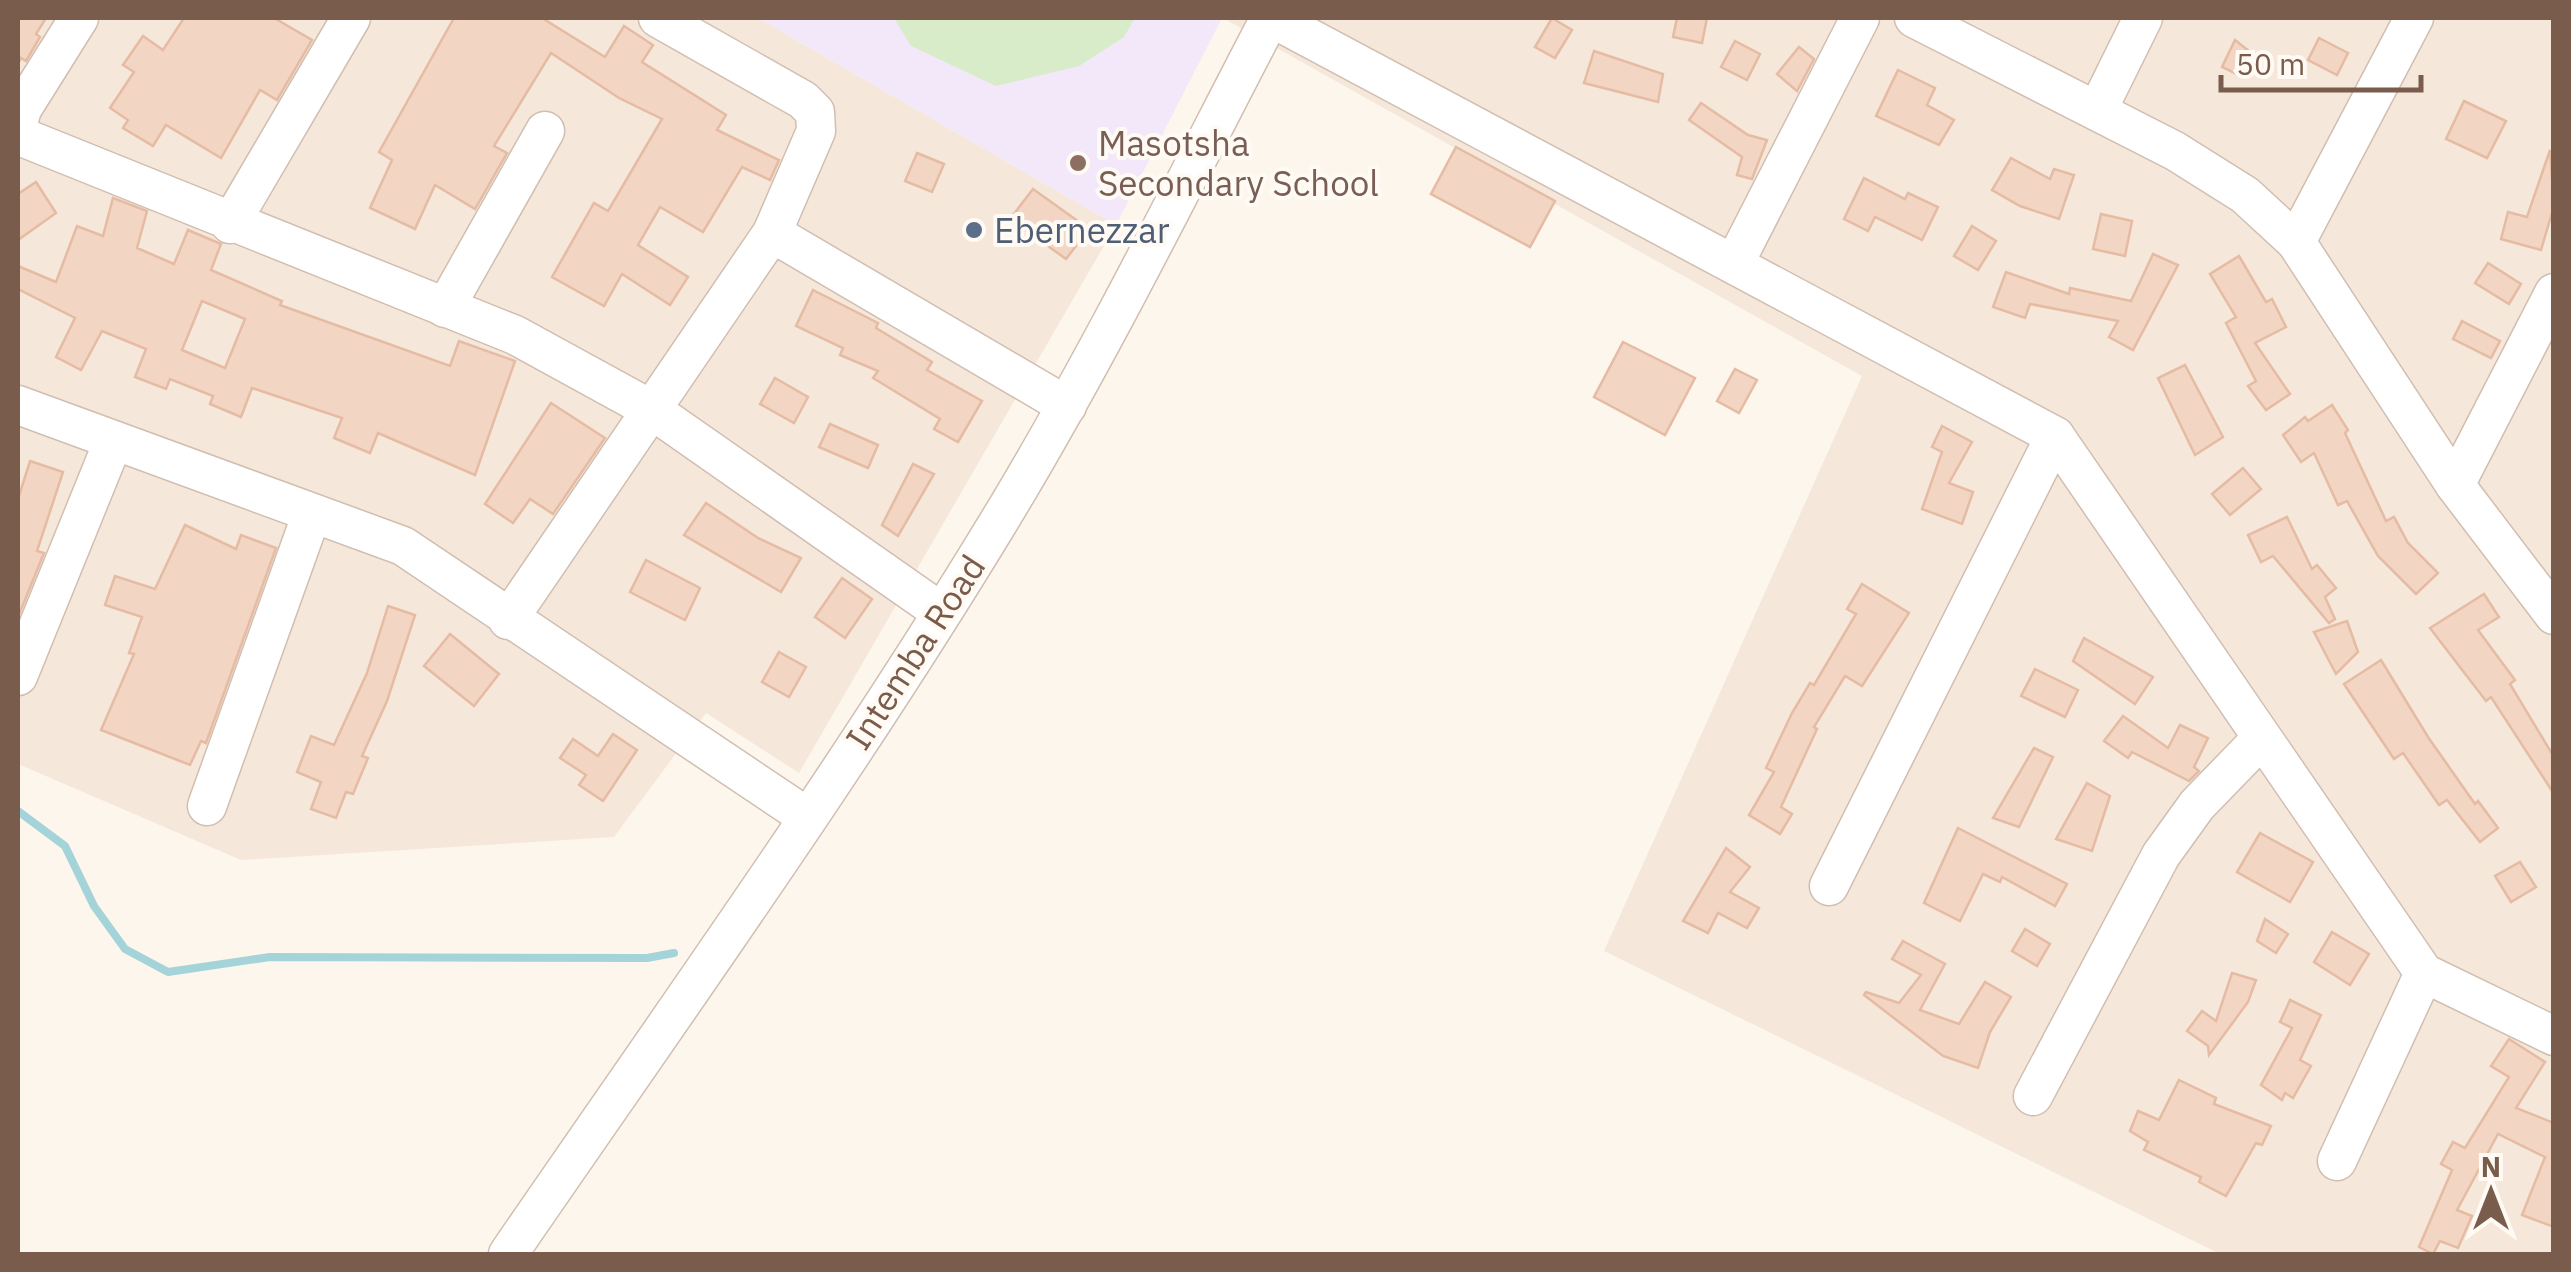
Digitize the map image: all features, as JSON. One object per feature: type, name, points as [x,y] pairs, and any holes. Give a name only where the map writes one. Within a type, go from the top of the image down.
[{"type":"street","points":[[79,18],[22,109],[18,124],[22,137],[230,224],[514,335],[652,410],[941,612]]},
{"type":"street","points":[[230,224],[352,18]]},
{"type":"street","points":[[508,620],[772,232],[816,132],[815,112],[802,100],[658,18]]},
{"type":"street","points":[[1271,18],[2055,436],[2424,972],[2554,1036]]},
{"type":"street","name":"Intemba Road","points":[[508,1254],[807,817],[941,612],[1067,406],[1271,18]]},
{"type":"street","points":[[1734,264],[1860,18]]},
{"type":"street","points":[[1914,18],[2098,109],[2245,195],[2296,242],[2456,485],[2554,615]]},
{"type":"street","points":[[2098,109],[2143,18]]},
{"type":"street","points":[[2296,242],[2414,18]]},
{"type":"street","points":[[446,308],[545,130]]},
{"type":"street","points":[[772,232],[1067,406]]},
{"type":"street","points":[[2456,485],[2554,292]]},
{"type":"street","points":[[18,405],[310,516],[403,546],[807,817]]},
{"type":"street","points":[[1830,886],[2055,436]]},
{"type":"street","points":[[18,676],[112,442]]},
{"type":"street","points":[[207,806],[310,516]]},
{"type":"street","points":[[2032,1096],[2161,856],[2197,805],[2262,738]]},
{"type":"street","points":[[2337,1162],[2424,972]]},
{"type":"shaded area","points":[[18,18],[758,18],[1116,225],[799,773],[706,713],[614,837],[241,860],[18,764]]},
{"type":"shaded area","name":"Masotsha Secondary School","points":[[758,18],[1222,18],[1116,225]]},
{"type":"shaded area","points":[[1223,18],[2553,18],[2553,1254],[2220,1254],[1604,951],[1862,376]]},
{"type":"green space","points":[[894,18],[1135,18],[1124,37],[1079,66],[996,86],[911,46]]},
{"type":"building","points":[[18,18],[46,18],[26,61],[21,58],[18,64]]},
{"type":"building","points":[[184,18],[274,18],[312,40],[277,100],[260,90],[221,158],[166,125],[153,146],[123,128],[128,120],[110,108],[134,72],[123,65],[143,36],[163,50]]},
{"type":"building","points":[[454,18],[542,18],[605,57],[624,26],[653,45],[642,62],[726,115],[717,130],[779,160],[770,180],[742,167],[703,232],[660,207],[638,245],[688,277],[670,305],[622,274],[604,306],[552,277],[594,203],[608,211],[662,119],[619,98],[551,53],[494,146],[507,153],[475,209],[435,185],[415,229],[370,208],[392,160],[379,152]]},
{"type":"building","points":[[1552,18],[1572,30],[1555,58],[1535,47]]},
{"type":"building","points":[[1677,18],[1707,18],[1702,43],[1673,37]]},
{"type":"building","points":[[2319,38],[2348,53],[2337,75],[2308,60]]},
{"type":"building","points":[[2235,40],[2254,55],[2243,77],[2222,67]]},
{"type":"building","points":[[1735,41],[1760,54],[1747,80],[1721,67]]},
{"type":"building","points":[[1799,47],[1814,59],[1797,91],[1777,74]]},
{"type":"building","points":[[1594,51],[1663,74],[1658,102],[1584,83]]},
{"type":"building","points":[[1898,70],[1935,88],[1927,105],[1954,120],[1939,145],[1876,116]]},
{"type":"building","points":[[2464,101],[2506,121],[2487,158],[2446,139]]},
{"type":"building","points":[[1701,103],[1748,135],[1767,140],[1752,179],[1737,175],[1742,157],[1689,120]]},
{"type":"building","points":[[1456,147],[1555,201],[1530,247],[1431,194]]},
{"type":"building","points":[[2550,150],[2554,206],[2541,250],[2501,239],[2508,212],[2527,217]]},
{"type":"building","points":[[917,153],[944,164],[932,192],[905,181]]},
{"type":"building","points":[[2011,158],[2050,179],[2054,169],[2074,175],[2059,219],[2020,206],[1992,190]]},
{"type":"building","points":[[1864,178],[1905,199],[1908,193],[1938,207],[1922,240],[1875,217],[1868,231],[1844,219]]},
{"type":"building","points":[[36,182],[56,213],[18,240],[18,194]]},
{"type":"building","points":[[1033,189],[1089,229],[1066,259],[1010,219]]},
{"type":"building","points":[[113,198],[147,211],[137,248],[174,264],[188,230],[221,244],[211,270],[282,301],[280,305],[450,366],[459,341],[515,361],[475,475],[378,433],[370,453],[334,438],[342,418],[252,388],[241,417],[210,404],[213,396],[170,379],[166,389],[135,377],[146,349],[102,331],[81,370],[56,357],[75,318],[18,289],[18,266],[56,282],[77,226],[103,236]],"holes":[[[202,301],[245,319],[225,368],[182,350]]]},
{"type":"building","points":[[2101,214],[2132,221],[2125,256],[2093,249]]},
{"type":"building","points":[[1972,226],[1996,241],[1978,270],[1954,256]]},
{"type":"building","points":[[2153,254],[2178,265],[2133,350],[2109,337],[2118,321],[2030,304],[2025,318],[1993,307],[2006,272],[2069,294],[2070,288],[2131,301]]},
{"type":"building","points":[[2239,256],[2266,302],[2272,299],[2286,327],[2255,343],[2290,394],[2266,410],[2248,386],[2256,381],[2226,323],[2236,317],[2210,274]]},
{"type":"building","points":[[2488,263],[2521,284],[2509,304],[2475,283]]},
{"type":"building","points":[[813,290],[878,323],[876,328],[932,362],[927,370],[982,401],[958,442],[934,429],[940,419],[873,378],[878,371],[840,355],[843,348],[796,326]]},
{"type":"building","points":[[2462,321],[2500,341],[2491,358],[2453,339]]},
{"type":"building","points":[[1623,342],[1695,378],[1665,435],[1594,397]]},
{"type":"building","points":[[2185,365],[2223,437],[2195,455],[2158,378]]},
{"type":"building","points":[[1735,369],[1757,380],[1739,413],[1717,401]]},
{"type":"building","points":[[775,378],[808,397],[794,423],[760,404]]},
{"type":"building","points":[[551,403],[605,438],[553,514],[530,499],[513,523],[485,504]]},
{"type":"building","points":[[2332,405],[2348,430],[2345,433],[2386,521],[2394,517],[2408,543],[2438,573],[2416,594],[2378,556],[2347,501],[2338,505],[2314,453],[2301,462],[2283,435],[2305,417],[2308,421]]},
{"type":"building","points":[[830,424],[878,445],[868,468],[819,447]]},
{"type":"building","points":[[1942,426],[1972,442],[1949,483],[1973,492],[1962,524],[1922,509],[1942,452],[1932,447]]},
{"type":"building","points":[[30,461],[63,472],[37,551],[44,553],[18,617],[18,499]]},
{"type":"building","points":[[913,464],[934,474],[898,536],[882,525]]},
{"type":"building","points":[[2243,468],[2261,489],[2230,515],[2212,494]]},
{"type":"building","points":[[706,503],[758,538],[801,558],[781,592],[684,535]]},
{"type":"building","points":[[2287,517],[2312,569],[2317,565],[2336,588],[2325,597],[2335,619],[2329,623],[2273,556],[2261,562],[2248,535]]},
{"type":"building","points":[[185,525],[236,549],[241,535],[276,548],[206,743],[201,741],[190,765],[101,730],[134,654],[129,653],[142,617],[105,605],[115,576],[155,589]]},
{"type":"building","points":[[646,560],[700,588],[685,620],[630,592]]},
{"type":"building","points":[[842,578],[872,599],[845,638],[815,617]]},
{"type":"building","points":[[1862,584],[1909,613],[1862,686],[1845,676],[1814,727],[1817,729],[1781,807],[1792,814],[1780,834],[1749,815],[1774,772],[1766,768],[1792,713],[1810,683],[1814,685],[1856,614],[1847,609]]},
{"type":"building","points":[[2484,594],[2499,617],[2478,630],[2515,680],[2510,684],[2554,757],[2554,794],[2491,697],[2486,701],[2430,628]]},
{"type":"building","points":[[388,606],[415,615],[387,701],[362,756],[368,758],[353,794],[346,792],[336,818],[311,809],[321,782],[297,772],[311,736],[334,745],[367,673]]},
{"type":"building","points":[[2347,621],[2358,652],[2336,674],[2314,632]]},
{"type":"building","points":[[450,634],[499,674],[474,706],[424,666]]},
{"type":"building","points":[[2084,638],[2153,677],[2135,704],[2073,661]]},
{"type":"building","points":[[779,652],[806,667],[789,697],[762,682]]},
{"type":"building","points":[[2381,660],[2428,737],[2475,804],[2478,801],[2498,828],[2480,842],[2447,800],[2439,805],[2403,753],[2394,759],[2344,684]]},
{"type":"building","points":[[2035,669],[2078,690],[2065,717],[2021,696]]},
{"type":"building","points":[[2123,716],[2168,748],[2180,725],[2208,738],[2194,767],[2199,771],[2189,781],[2132,752],[2128,758],[2104,741]]},
{"type":"building","points":[[613,734],[637,750],[603,801],[579,785],[586,775],[560,758],[573,739],[598,756]]},
{"type":"building","points":[[2034,748],[2053,757],[2019,827],[1993,818]]},
{"type":"building","points":[[2087,783],[2110,796],[2092,851],[2056,839]]},
{"type":"building","points":[[1958,828],[2067,884],[2055,906],[2002,877],[2000,882],[1983,874],[1960,921],[1924,903]]},
{"type":"building","points":[[2260,833],[2313,862],[2290,902],[2237,872]]},
{"type":"building","points":[[1726,848],[1750,867],[1730,892],[1759,908],[1747,928],[1718,913],[1708,933],[1683,921]]},
{"type":"building","points":[[2520,862],[2536,887],[2511,902],[2495,876]]},
{"type":"building","points":[[2265,919],[2288,934],[2276,953],[2257,941]]},
{"type":"building","points":[[2025,929],[2050,944],[2037,966],[2012,951]]},
{"type":"building","points":[[2332,932],[2369,954],[2350,985],[2314,962]]},
{"type":"building","points":[[1903,941],[1945,964],[1920,1010],[1959,1024],[1985,982],[2011,997],[1990,1032],[1978,1068],[1943,1056],[1864,995],[1866,992],[1899,1003],[1921,975],[1892,959]]},
{"type":"building","points":[[2232,973],[2256,980],[2248,1002],[2209,1055],[2208,1046],[2187,1031],[2202,1011],[2216,1021]]},
{"type":"building","points":[[2290,1000],[2321,1015],[2300,1060],[2311,1066],[2293,1098],[2285,1093],[2282,1100],[2261,1085],[2292,1028],[2280,1022]]},
{"type":"building","points":[[2509,1039],[2545,1062],[2516,1108],[2554,1123],[2554,1227],[2522,1215],[2545,1157],[2498,1134],[2457,1210],[2472,1216],[2458,1248],[2440,1241],[2433,1254],[2419,1247],[2452,1170],[2441,1164],[2453,1142],[2465,1148],[2509,1077],[2491,1066]]},
{"type":"building","points":[[2179,1080],[2216,1098],[2214,1104],[2271,1126],[2262,1145],[2256,1143],[2226,1196],[2199,1182],[2201,1177],[2144,1150],[2148,1142],[2130,1131],[2138,1111],[2159,1120]]},
{"type":"waterway","points":[[18,811],[65,846],[94,906],[125,949],[168,972],[270,957],[647,958],[674,953]]},
{"type":"place","name":"Masotsha Secondary School","points":[[1078,163]]},
{"type":"place","name":"Ebernezzar","points":[[974,230]]}]
